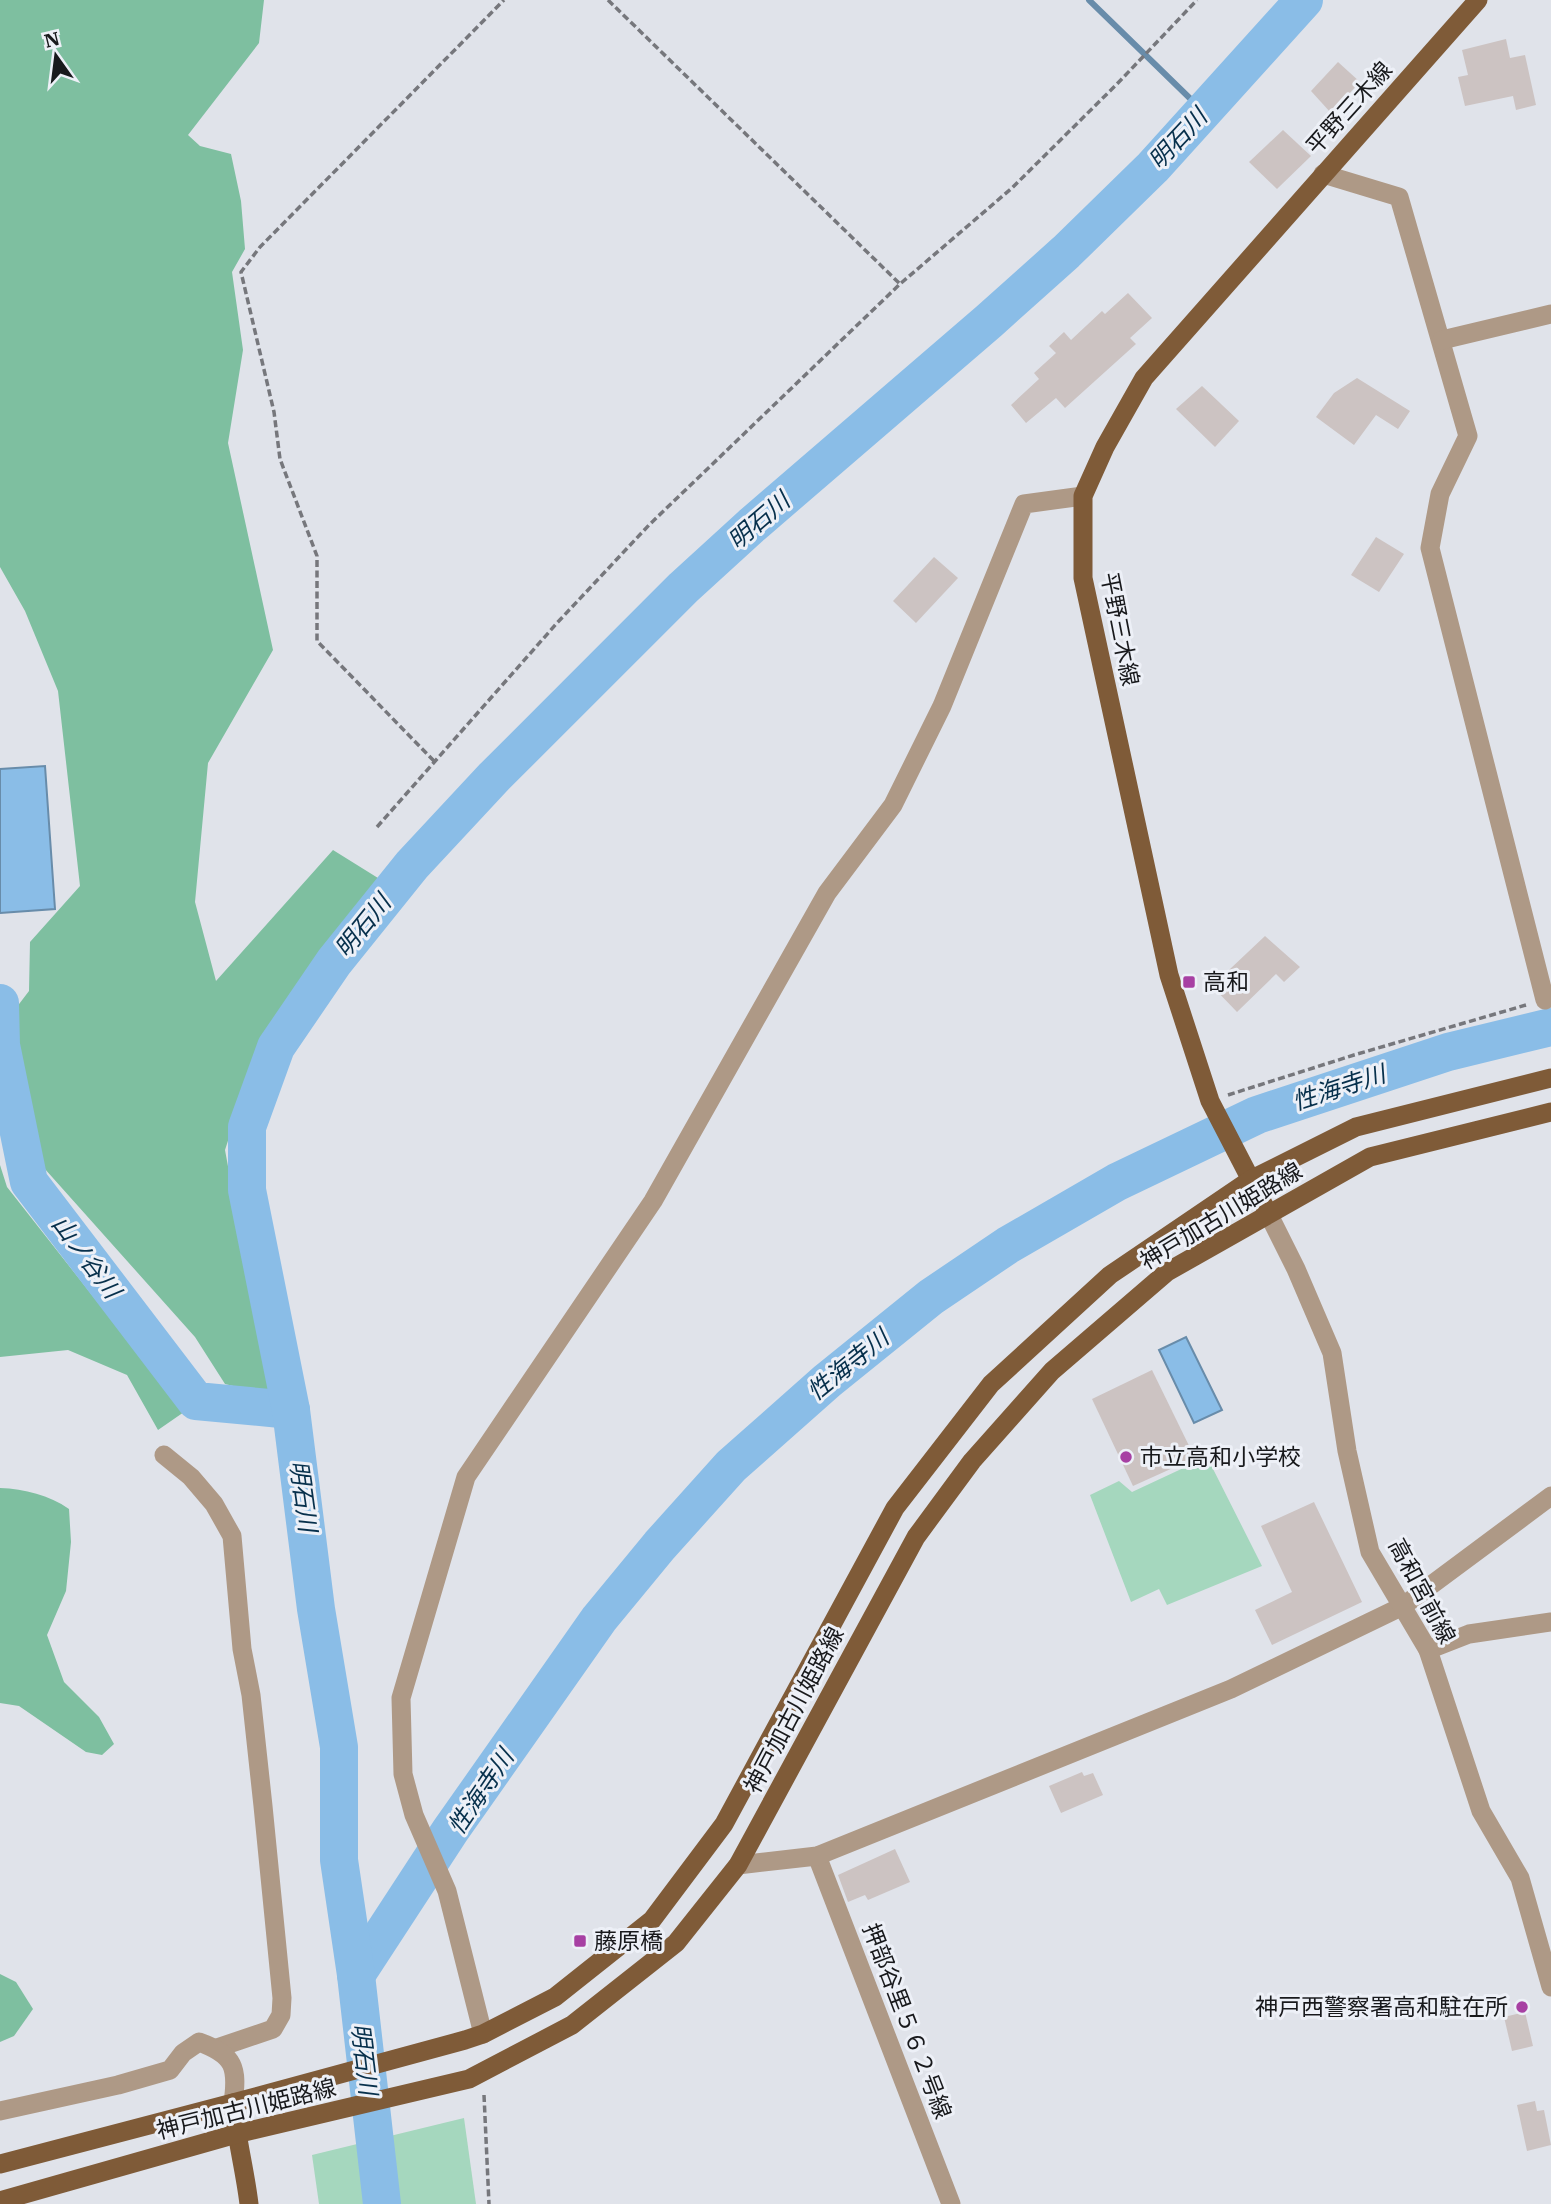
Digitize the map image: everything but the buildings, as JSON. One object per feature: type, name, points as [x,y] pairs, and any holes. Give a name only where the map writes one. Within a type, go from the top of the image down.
[{"type":"main road","name":"平野三木線","points":[[1268,1213],[1210,1101],[1169,975],[1083,578],[1083,496],[1105,447],[1144,379],[1478,0]]},
{"type":"main road","name":"神戸加古川姫路線","points":[[0,2164],[233,2104],[474,2037],[555,1997],[652,1920],[724,1824],[895,1508],[991,1384],[1110,1275],[1250,1180],[1356,1127],[1551,1078]]},
{"type":"main road","name":"神戸加古川姫路線","points":[[0,2201],[236,2134],[469,2079],[572,2025],[676,1943],[738,1865],[916,1537],[972,1461],[1052,1371],[1167,1272],[1370,1157],[1551,1112]]},
{"type":"main road","points":[[233,2104],[249,2204]]},
{"type":"street","points":[[1323,174],[1399,197],[1468,436],[1440,494],[1430,548],[1545,1000]]},
{"type":"street","points":[[1441,340],[1551,314]]},
{"type":"street","points":[[474,2037],[447,1891],[414,1815],[403,1774],[401,1698],[466,1477],[653,1201],[827,893],[893,805],[942,706],[1024,504],[1083,496]]},
{"type":"street","name":"高和宮前線","points":[[1268,1213],[1296,1269],[1332,1353],[1347,1451],[1370,1552],[1404,1606],[1427,1650],[1481,1811],[1520,1878],[1551,1987]]},
{"type":"street","points":[[0,2111],[118,2085],[170,2070],[183,2053],[199,2042],[217,2049],[273,2029],[281,2015],[282,1998],[251,1695],[242,1649],[232,1536],[214,1504],[191,1477],[164,1455]]},
{"type":"street","points":[[738,1865],[817,1856],[1231,1689],[1404,1606],[1551,1496]]},
{"type":"street","points":[[1427,1650],[1469,1634],[1551,1622]]},
{"type":"street","name":"押部谷里５６２号線","points":[[817,1856],[951,2204]]},
{"type":"street","name":"神戸加古川姫路線","points":[[217,2049],[229,2060],[236,2079],[233,2104]]},
{"type":"path","points":[[434,761],[317,641],[317,556],[280,459],[274,412],[241,272],[260,247],[504,0]]},
{"type":"path","points":[[608,0],[900,284]]},
{"type":"path","points":[[377,827],[557,623],[649,525],[900,284],[1012,188],[1197,0]]},
{"type":"path","points":[[1210,1101],[1354,1055],[1545,1000]]},
{"type":"path","points":[[488,2068],[483,2101],[489,2204]]},
{"type":"green space","points":[[0,0],[264,0],[259,43],[188,135],[200,146],[231,154],[241,201],[245,249],[232,272],[243,350],[228,443],[273,650],[208,763],[195,902],[216,981],[333,850],[386,883],[256,1054],[225,1150],[270,1395],[225,1384],[195,1337],[36,1159],[13,1012],[29,991],[30,942],[80,886],[58,691],[25,611],[0,567]]},
{"type":"green space","points":[[0,1165],[7,1187],[184,1412],[158,1430],[127,1375],[68,1350],[0,1357]]},
{"type":"green space","points":[[1207,1457],[1262,1566],[1167,1605],[1159,1589],[1131,1602],[1090,1495],[1119,1481],[1132,1492]]},
{"type":"green space","points":[[0,1488],[36,1494],[69,1509],[71,1542],[66,1591],[47,1635],[64,1682],[99,1717],[114,1744],[102,1755],[86,1752],[19,1706],[0,1703]]},
{"type":"green space","points":[[0,1974],[16,1982],[33,2009],[14,2036],[0,2042]]},
{"type":"green space","points":[[464,2118],[476,2204],[319,2204],[312,2155]]},
{"type":"water","points":[[45,766],[55,909],[0,913],[0,769]]},
{"type":"water","points":[[1186,1337],[1222,1410],[1194,1423],[1159,1350]]},
{"type":"waterway","points":[[1089,0],[1204,112]]},
{"type":"waterway","name":"明石川","points":[[382,2204],[356,1975],[339,1860],[339,1747],[316,1609],[291,1410],[247,1190],[247,1127],[276,1047],[334,962],[412,865],[493,778],[683,588],[1066,252],[1153,167],[1304,0]]},
{"type":"waterway","name":"山ノ谷川","points":[[0,1003],[1,1045],[29,1182],[196,1401],[291,1410]]},
{"type":"waterway","name":"性海寺川","points":[[356,1975],[450,1831],[599,1619],[660,1545],[731,1466],[827,1381],[931,1297],[1008,1245],[1117,1182],[1257,1115],[1448,1052],[1551,1027]]},
{"type":"place","name":"高和","points":[[1189,982]]},
{"type":"place","name":"市立高和小学校","points":[[1126,1457]]},
{"type":"place","name":"藤原橋","points":[[580,1941]]},
{"type":"place","name":"神戸西警察署高和駐在所","points":[[1522,2007]]}]
